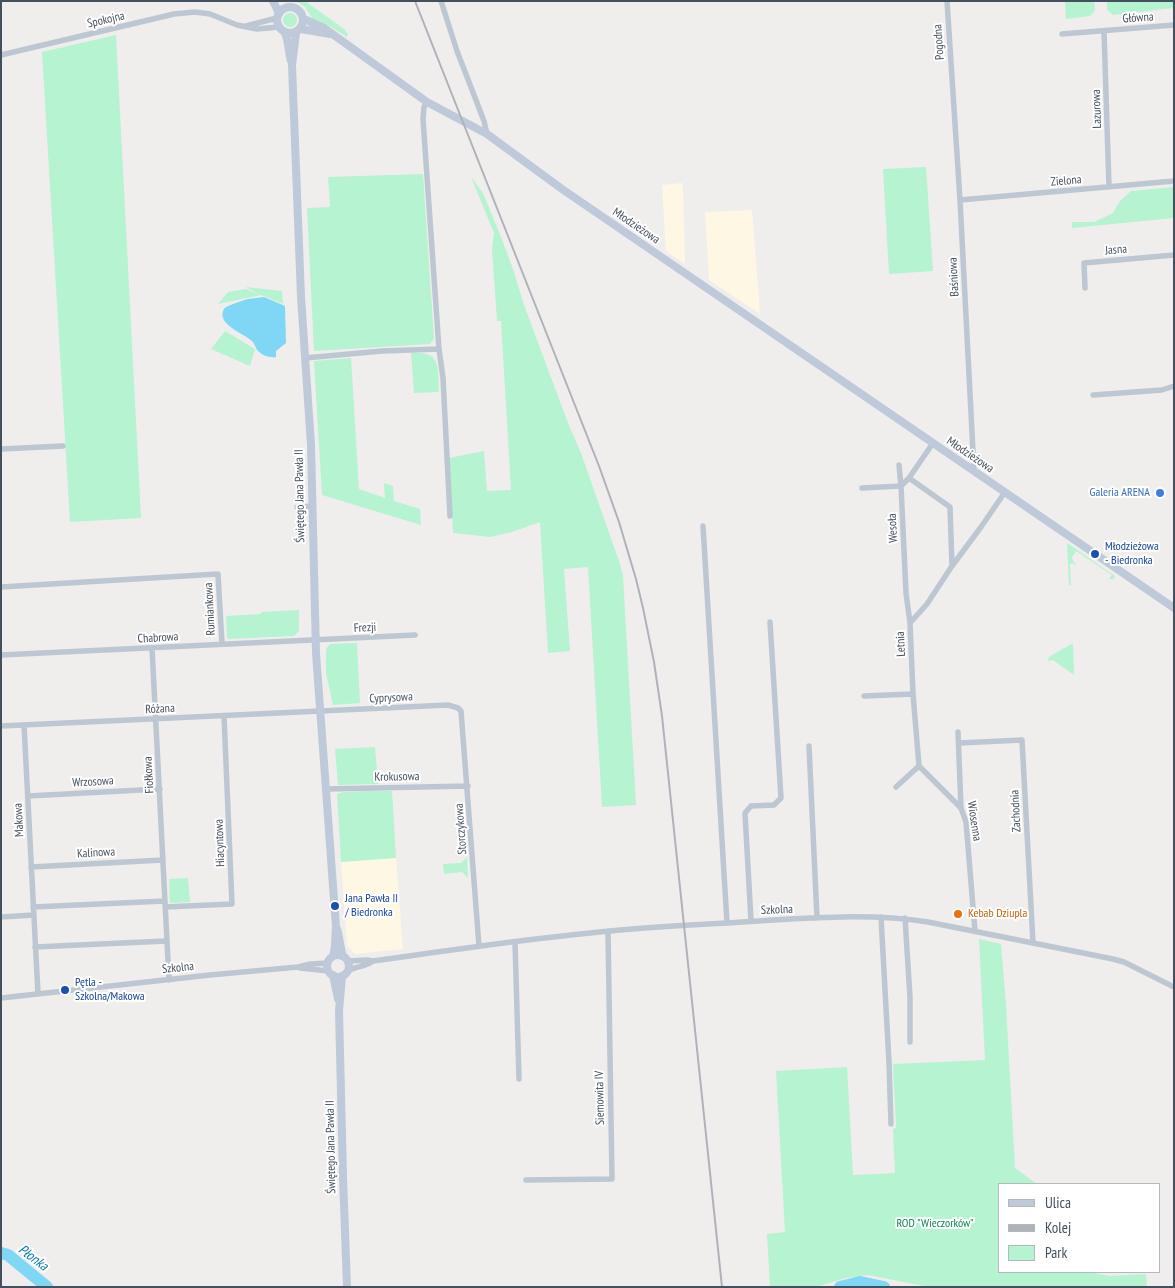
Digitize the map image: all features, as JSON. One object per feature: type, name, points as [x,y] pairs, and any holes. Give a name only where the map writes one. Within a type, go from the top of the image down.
[{"type":"street","points":[[273,1],[278,9],[279,27],[285,33],[309,30],[332,34]]},
{"type":"street","points":[[281,1],[288,7],[298,9],[303,15],[303,26],[298,31]]},
{"type":"street","points":[[441,1],[487,134]]},
{"type":"street","name":"Pogodna","points":[[947,1],[952,82]]},
{"type":"street","points":[[244,26],[271,20],[278,16],[284,8],[288,7]]},
{"type":"street","name":"Spokojna","points":[[1,55],[188,12],[210,14],[237,25],[257,29],[279,27]]},
{"type":"street","name":"Młodzieżowa","points":[[304,19],[324,28],[345,42],[427,102],[487,134],[562,189],[1174,608]]},
{"type":"street","name":"Główna","points":[[1062,34],[1174,26]]},
{"type":"street","name":"Świętego Jana Pawła II","points":[[298,31],[292,65],[301,297],[311,445],[315,640],[336,927],[331,960]]},
{"type":"street","name":"Lazurowa","points":[[1104,31],[1109,187]]},
{"type":"street","name":"Świętego Jana Pawła II","points":[[285,33],[292,65]]},
{"type":"street","name":"Baśniowa","points":[[952,82],[974,471]]},
{"type":"street","points":[[427,102],[424,107],[423,119],[439,349],[443,378],[450,516]]},
{"type":"street","name":"Zielona","points":[[960,200],[1174,181]]},
{"type":"street","name":"Jasna","points":[[1085,288],[1084,263],[1174,255]]},
{"type":"street","points":[[305,358],[382,351],[439,349]]},
{"type":"street","points":[[1093,394],[1162,390],[1174,386]]},
{"type":"street","points":[[862,488],[901,486],[910,478],[932,443]]},
{"type":"street","points":[[1,449],[63,446]]},
{"type":"street","name":"Wesoła","points":[[898,465],[901,486],[906,593],[910,623]]},
{"type":"street","points":[[910,478],[950,506],[952,566]]},
{"type":"street","name":"Letnia","points":[[919,766],[910,623],[927,604],[1005,492]]},
{"type":"street","points":[[297,507],[312,506]]},
{"type":"street","points":[[703,526],[727,923]]},
{"type":"street","name":"Rumiankowa","points":[[1,587],[218,574],[222,644]]},
{"type":"street","points":[[751,921],[745,813],[751,806],[774,805],[781,798],[770,622]]},
{"type":"street","name":"Frezji","points":[[315,640],[415,635]]},
{"type":"street","name":"Chabrowa","points":[[1,655],[315,640]]},
{"type":"street","name":"Fiołkowa","points":[[152,648],[169,980]]},
{"type":"street","points":[[864,696],[913,694]]},
{"type":"street","name":"Cyprysowa","points":[[320,711],[448,705],[461,711]]},
{"type":"street","name":"Różana","points":[[1,726],[320,711]]},
{"type":"street","name":"Storczykowa","points":[[461,711],[479,946]]},
{"type":"street","name":"Hiacyntowa","points":[[165,904],[232,904],[224,716]]},
{"type":"street","name":"Makowa","points":[[24,725],[38,994]]},
{"type":"street","name":"Wiosenna","points":[[958,732],[960,743],[961,808],[966,822],[975,932]]},
{"type":"street","name":"Zachodnia","points":[[960,743],[1022,740],[1033,943]]},
{"type":"street","points":[[808,746],[818,918]]},
{"type":"street","points":[[896,787],[919,766],[961,808]]},
{"type":"street","name":"Krokusowa","points":[[326,789],[468,786]]},
{"type":"street","name":"Wrzosowa","points":[[28,796],[160,789]]},
{"type":"street","name":"Kalinowa","points":[[31,866],[163,860]]},
{"type":"street","points":[[33,907],[165,904]]},
{"type":"street","points":[[1,917],[34,915]]},
{"type":"street","points":[[881,917],[891,1124]]},
{"type":"street","name":"Szkolna","points":[[346,959],[373,961],[608,931],[751,921],[881,917],[905,918],[1124,962],[1174,987]]},
{"type":"street","points":[[905,918],[910,997],[910,1042]]},
{"type":"street","name":"Świętego Jana Pawła II","points":[[336,927],[341,949],[346,959]]},
{"type":"street","name":"Siemowita IV","points":[[526,1180],[612,1179],[608,931]]},
{"type":"street","points":[[35,947],[166,941]]},
{"type":"street","points":[[515,942],[519,1079]]},
{"type":"street","points":[[340,955],[346,959],[349,968],[345,973],[339,976],[331,973],[331,960],[340,955]]},
{"type":"street","name":"Szkolna","points":[[1,998],[298,967],[331,960]]},
{"type":"street","name":"Szkolna","points":[[345,973],[355,967],[369,964],[373,961]]},
{"type":"street","name":"Szkolna","points":[[298,967],[331,973]]},
{"type":"street","name":"Świętego Jana Pawła II","points":[[331,973],[339,1006]]},
{"type":"street","name":"Świętego Jana Pawła II","points":[[345,973],[339,1006],[347,1284]]},
{"type":"shaded area","points":[[682,183],[685,264],[666,251],[662,185]]},
{"type":"shaded area","points":[[752,210],[760,314],[709,280],[705,212]]},
{"type":"shaded area","points":[[396,858],[403,949],[355,954],[347,946],[341,862]]},
{"type":"green space","points":[[293,1],[305,1],[344,29],[348,34],[347,37],[312,18],[305,7]]},
{"type":"green space","points":[[1065,1],[1094,1],[1095,10],[1090,16],[1066,19]]},
{"type":"green space","points":[[1107,1],[1174,1],[1174,8],[1113,15],[1107,10]]},
{"type":"green space","points":[[287,13],[293,13],[297,20],[293,27],[287,27],[283,23],[283,17]]},
{"type":"green space","points":[[116,35],[141,518],[70,522],[42,52]]},
{"type":"green space","points":[[926,167],[933,271],[889,274],[883,169]]},
{"type":"green space","points":[[423,174],[434,339],[430,344],[314,351],[307,208],[330,207],[328,177]]},
{"type":"green space","points":[[471,177],[483,193],[501,237],[524,305],[581,453],[620,564],[623,576],[636,805],[602,807],[588,567],[564,569],[570,651],[548,653],[540,522],[512,532],[490,537],[453,533],[449,458],[484,451],[487,491],[511,490],[501,321],[497,321],[492,249],[494,233]]},
{"type":"green space","points":[[1174,187],[1174,218],[1072,228],[1072,222],[1094,222],[1113,213],[1120,201],[1131,191]]},
{"type":"green space","points":[[246,287],[282,291],[283,304],[261,295],[218,304],[228,292],[246,289],[259,295]]},
{"type":"green space","points":[[225,331],[255,349],[250,366],[211,349]]},
{"type":"green space","points":[[411,353],[421,353],[433,358],[438,369],[439,392],[414,393]]},
{"type":"green space","points":[[351,358],[359,489],[385,498],[384,483],[393,486],[394,501],[420,509],[421,525],[322,495],[314,361]]},
{"type":"green space","points":[[1067,543],[1115,576],[1114,579],[1109,579],[1112,575],[1076,551],[1072,557],[1076,564],[1070,564],[1071,585],[1069,585]]},
{"type":"green space","points":[[299,610],[299,631],[294,636],[228,639],[227,637],[226,616]]},
{"type":"green space","points":[[357,643],[360,703],[333,705],[326,673],[326,649],[330,644]]},
{"type":"green space","points":[[1073,643],[1074,675],[1053,660],[1048,661],[1049,657]]},
{"type":"green space","points":[[375,747],[378,784],[338,785],[335,749]]},
{"type":"green space","points":[[392,791],[396,858],[341,862],[337,794]]},
{"type":"green space","points":[[467,857],[468,878],[462,872],[444,874],[443,864],[461,863]]},
{"type":"green space","points":[[188,878],[190,902],[170,903],[169,879]]},
{"type":"green space","name":"ROD \"Wieczorków\"","points":[[979,939],[1001,944],[1015,1168],[1036,1183],[998,1183],[998,1273],[1094,1273],[1110,1276],[1146,1274],[1147,1287],[929,1287],[868,1275],[846,1278],[816,1287],[770,1287],[767,1234],[785,1232],[776,1071],[847,1067],[853,1175],[895,1173],[893,1129],[896,1128],[893,1064],[985,1060]]},
{"type":"water","points":[[264,297],[285,306],[286,343],[276,351],[276,357],[260,353],[252,341],[227,324],[222,314],[225,308],[231,305],[248,299]]},
{"type":"waterway","name":"Płonka","points":[[1,1253],[8,1255],[47,1287]]},
{"type":"waterway","name":"Płonka","points":[[840,1287],[860,1282],[884,1287]]},
{"type":"railway","points":[[415,1],[599,466],[619,522],[643,608],[662,716],[722,1287]]},
{"type":"place","name":"Galeria ARENA","points":[[1160,493]]},
{"type":"place","name":"Młodzieżowa - Biedronka","points":[[1095,554]]},
{"type":"place","name":"Jana Pawła II / Biedronka","points":[[335,906]]},
{"type":"place","name":"Kebab Dziupla","points":[[958,914]]},
{"type":"place","name":"Pętla - Szkolna/Makowa","points":[[65,990]]}]
